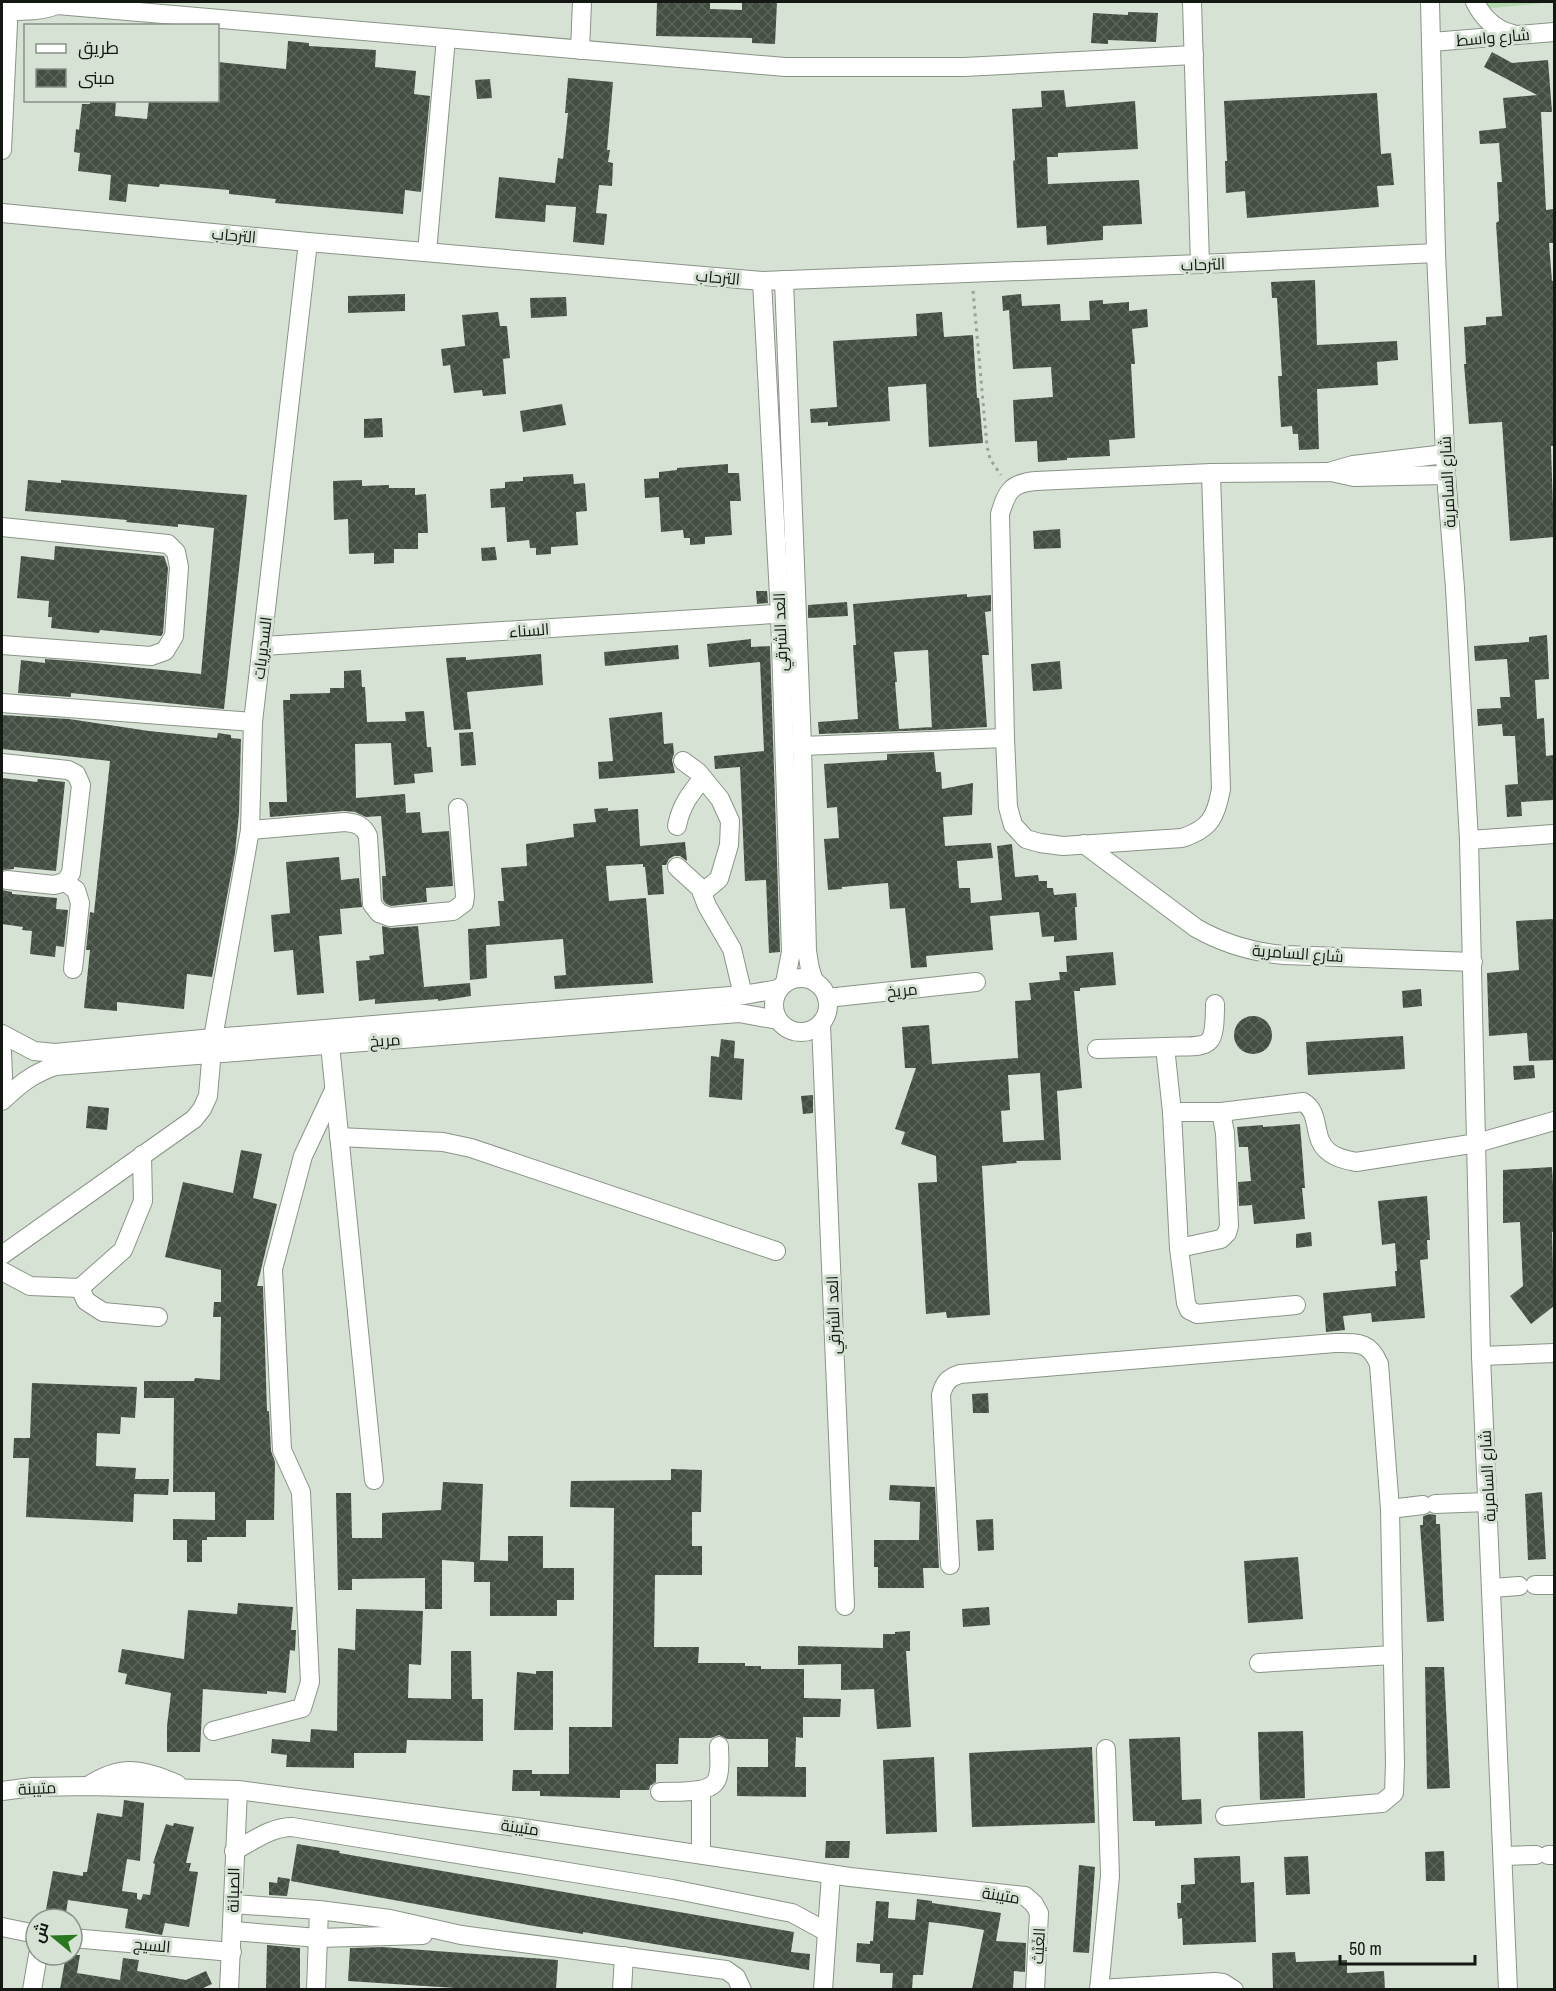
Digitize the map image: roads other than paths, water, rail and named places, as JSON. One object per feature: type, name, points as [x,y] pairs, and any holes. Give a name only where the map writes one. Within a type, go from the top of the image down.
[{"type":"street","points":[[580,50],[582,2]]},
{"type":"street","points":[[1192,2],[1200,264]]},
{"type":"street","name":"شارع السامرية","points":[[1430,2],[1436,253],[1445,454],[1456,600],[1469,840],[1481,1356],[1508,1989]]},
{"type":"street","points":[[1475,2],[1492,25],[1518,35]]},
{"type":"street","points":[[2,150],[9,6],[28,11],[43,9],[53,3],[209,10],[446,38],[785,67],[964,68],[1194,55]]},
{"type":"street","name":"شارع واسط","points":[[1432,42],[1554,32]]},
{"type":"street","points":[[427,252],[446,38]]},
{"type":"street","name":"الترحاب","points":[[2,213],[308,242],[762,280],[1436,253]]},
{"type":"street","name":"السديريات","points":[[2,1255],[194,1119],[208,1096],[212,1046],[250,830],[253,722],[308,242]]},
{"type":"street","name":"العد الشرقي","points":[[762,280],[788,613],[802,746],[807,951],[814,981]]},
{"type":"street","name":"العد الشرقي","points":[[782,986],[792,952],[784,280]]},
{"type":"street","points":[[1331,472],[1353,465],[1445,454]]},
{"type":"street","points":[[1211,473],[1221,789],[1217,810],[1208,823],[1196,833],[1182,838],[1063,846],[1026,839],[1013,825],[1008,807],[1005,738],[1000,514],[1004,499],[1012,488],[1023,482],[1036,481],[1211,473],[1331,472],[1354,477],[1446,475]]},
{"type":"street","points":[[2,528],[168,544],[176,552],[179,567],[174,636],[165,651],[151,656],[2,645]]},
{"type":"street","name":"السناء","points":[[263,646],[788,613]]},
{"type":"street","points":[[2,703],[253,722]]},
{"type":"street","points":[[802,746],[1005,738]]},
{"type":"street","points":[[683,761],[703,778],[720,799],[730,820],[729,845],[719,879],[702,893]]},
{"type":"street","points":[[2,763],[68,770],[76,774],[81,785],[71,873],[65,882],[54,885],[7,880]]},
{"type":"street","points":[[677,826],[680,811],[703,778]]},
{"type":"street","points":[[250,830],[345,822],[360,825],[368,837],[372,903],[379,913],[390,917],[453,911],[464,903],[465,896],[458,808]]},
{"type":"street","points":[[1469,840],[1554,834]]},
{"type":"street","name":"شارع السامرية","points":[[1084,844],[1196,928],[1238,948],[1284,955],[1473,962]]},
{"type":"street","points":[[677,867],[700,888],[732,949],[743,996]]},
{"type":"street","points":[[65,882],[76,890],[80,903],[73,969]]},
{"type":"street","points":[[797,978],[814,981],[823,988],[827,998],[827,1012],[821,1024],[809,1032],[789,1030],[778,1020],[774,1008],[776,995],[782,986],[797,978]]},
{"type":"street","name":"مريخ","points":[[827,998],[976,982]]},
{"type":"street","name":"مريخ","points":[[329,1037],[743,996],[782,986]]},
{"type":"street","points":[[1097,1049],[1204,1045],[1211,1040],[1215,1030],[1215,1005]]},
{"type":"street","name":"مريخ","points":[[2,1034],[34,1051],[55,1053],[212,1046],[739,1013],[778,1020]]},
{"type":"street","name":"العد الشرقي","points":[[821,1024],[845,1606]]},
{"type":"street","points":[[329,1037],[374,1480]]},
{"type":"street","name":"مريخ","points":[[2,1101],[20,1083],[37,1072],[56,1066],[212,1046]]},
{"type":"street","points":[[1166,1047],[1179,1248],[1186,1303],[1189,1310],[1197,1314],[1296,1305]]},
{"type":"street","points":[[2,1052],[2,1087]]},
{"type":"street","points":[[213,1731],[302,1708],[310,1682],[301,1492],[282,1450],[273,1269],[303,1156],[334,1090]]},
{"type":"street","points":[[1172,1112],[1221,1112],[1303,1102],[1314,1112],[1317,1135],[1327,1151],[1342,1159],[1356,1162],[1477,1143],[1554,1121]]},
{"type":"street","points":[[1179,1248],[1221,1239],[1230,1226],[1225,1134],[1221,1112]]},
{"type":"street","points":[[339,1137],[443,1142],[471,1148],[776,1251]]},
{"type":"street","points":[[2,1271],[30,1286],[80,1288],[123,1250],[143,1201],[142,1155]]},
{"type":"street","points":[[80,1288],[86,1301],[103,1312],[158,1317]]},
{"type":"street","points":[[950,1565],[941,1395],[944,1383],[952,1377],[960,1374],[1335,1343],[1360,1343],[1375,1353],[1379,1364],[1389,1509],[1394,1793],[1383,1803],[1225,1816]]},
{"type":"street","points":[[1481,1356],[1554,1353]]},
{"type":"street","points":[[1389,1509],[1429,1504],[1488,1502]]},
{"type":"street","points":[[1492,1588],[1554,1585]]},
{"type":"street","points":[[1259,1663],[1393,1655]]},
{"type":"street","points":[[660,1792],[701,1790],[712,1786],[717,1781],[719,1746]]},
{"type":"street","points":[[1106,1749],[1110,1876],[1099,1989],[1215,1982],[1223,1983],[1234,1989]]},
{"type":"street","name":"متيبنة","points":[[2,1791],[32,1787],[88,1786],[238,1790],[701,1853],[831,1874],[1012,1894],[1025,1896],[1034,1904]]},
{"type":"street","name":"الصبانة","points":[[230,1989],[238,1790]]},
{"type":"street","points":[[701,1790],[701,1853]]},
{"type":"street","points":[[234,1851],[273,1830],[292,1827],[716,1898],[792,1913],[827,1932]]},
{"type":"street","points":[[1503,1856],[1546,1855]]},
{"type":"street","points":[[824,1989],[831,1874]]},
{"type":"street","points":[[233,1904],[319,1910],[390,1919],[461,1935],[726,1971],[736,1977],[742,1989]]},
{"type":"street","name":"الغَيْث","points":[[1034,1904],[1039,1912],[1040,1923],[1035,1989]]},
{"type":"street","points":[[316,1989],[319,1910]]},
{"type":"street","points":[[2,1927],[24,1932]]},
{"type":"street","points":[[233,1931],[318,1938],[389,1934],[461,1935]]},
{"type":"street","name":"السيج","points":[[84,1939],[232,1952]]},
{"type":"street","points":[[622,1989],[624,1956]]},
{"type":"street","points":[[32,1989],[36,1967]]}]
